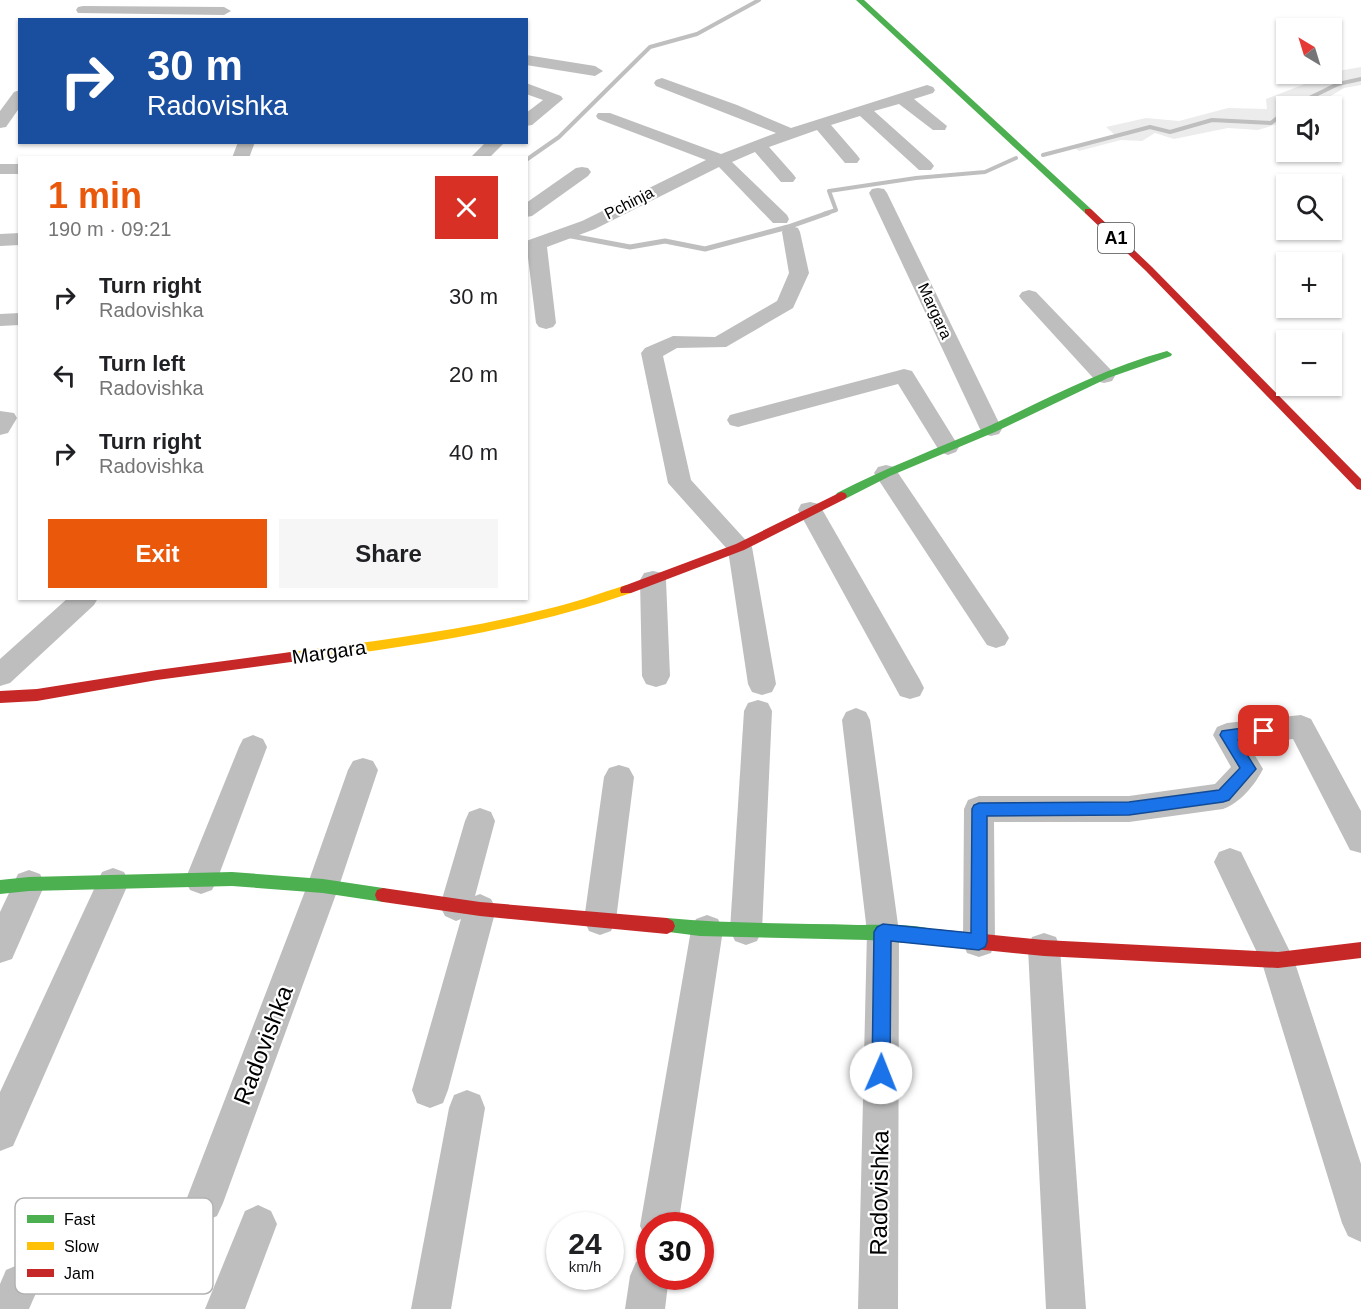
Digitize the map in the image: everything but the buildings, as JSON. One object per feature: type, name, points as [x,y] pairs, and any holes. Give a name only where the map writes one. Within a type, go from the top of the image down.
[{"type":"street","name":"A1","points":[[860,0],[1149,269],[1361,486]]},
{"type":"street","points":[[83,10],[225,10]]},
{"type":"street","points":[[528,60],[596,71]]},
{"type":"street","points":[[662,83],[731,108],[790,134]]},
{"type":"street","points":[[528,89],[555,99],[528,119]]},
{"type":"street","name":"Pchinja","points":[[546,323],[532,246],[586,225],[664,185],[758,145],[927,90]]},
{"type":"street","points":[[902,98],[939,126]]},
{"type":"street","points":[[10,115],[18,99]]},
{"type":"street","points":[[863,110],[926,166]]},
{"type":"street","points":[[604,116],[721,160],[786,226],[799,273],[786,304],[719,343],[673,342],[652,353],[680,483],[740,547],[760,698],[746,930]]},
{"type":"street","points":[[821,124],[851,159]]},
{"type":"street","points":[[480,156],[495,144]]},
{"type":"street","points":[[758,145],[787,178]]},
{"type":"street","points":[[0,169],[18,169]]},
{"type":"street","points":[[528,211],[582,172]]},
{"type":"street","name":"Margara","points":[[878,193],[991,429]]},
{"type":"street","points":[[0,240],[18,239]]},
{"type":"street","points":[[1029,296],[1104,376]]},
{"type":"street","points":[[0,320],[18,320]]},
{"type":"street","name":"Margara","points":[[0,697],[37,695],[157,675],[410,642],[523,622],[612,595],[740,547],[886,473],[991,429],[1104,376],[1167,354]]},
{"type":"street","points":[[738,420],[904,376],[948,447]]},
{"type":"street","points":[[0,418],[6,418],[0,428]]},
{"type":"street","points":[[886,473],[996,638]]},
{"type":"street","points":[[810,510],[910,688]]},
{"type":"street","points":[[653,580],[656,676]]},
{"type":"street","points":[[0,675],[83,600]]},
{"type":"street","name":"Radovishka","points":[[856,720],[883,932],[878,1309]]},
{"type":"street","points":[[979,942],[979,809],[1129,809],[1223,796],[1248,769],[1227,735],[1301,727],[1361,840]]},
{"type":"street","points":[[201,880],[253,747]]},
{"type":"street","name":"Radovishka","points":[[206,1198],[323,886],[363,770]]},
{"type":"street","points":[[600,920],[619,777]]},
{"type":"street","points":[[430,1090],[468,907],[480,821]]},
{"type":"street","points":[[1230,862],[1278,960],[1361,1223]]},
{"type":"street","points":[[0,948],[14,885],[232,879],[323,886],[468,907],[707,930],[883,932],[1044,948],[1278,960],[1361,950]]},
{"type":"street","points":[[0,1133],[113,882]]},
{"type":"street","points":[[661,1212],[707,930]]},
{"type":"street","points":[[1044,948],[1066,1309]]},
{"type":"street","points":[[431,1309],[467,1108]]},
{"type":"street","points":[[225,1309],[258,1224]]},
{"type":"street","points":[[645,1309],[648,1290]]},
{"type":"shaded area","points":[[1361,67],[1361,85],[1344,88],[1331,96],[1276,96],[1276,124],[1258,130],[1228,128],[1174,139],[1155,133],[1142,141],[1121,140],[1079,151],[1074,147],[1116,136],[1106,127],[1146,118],[1179,121],[1228,108],[1267,109],[1266,99],[1305,84],[1342,84],[1342,70]]},
{"type":"waterway","points":[[528,159],[559,137],[650,47],[697,34],[759,0]]},
{"type":"waterway","points":[[1313,96],[1338,84],[1361,79]]},
{"type":"waterway","points":[[1043,155],[1150,127],[1170,132],[1212,120],[1271,123],[1276,119]]},
{"type":"waterway","points":[[824,214],[836,210],[829,191],[916,178],[985,172],[1016,158]]},
{"type":"waterway","points":[[566,235],[630,247],[665,241],[705,249],[788,227],[828,213]]},
{"type":"traffic: fast","points":[[860,0],[1088,211]]},
{"type":"traffic: fast","points":[[841,496],[886,473],[991,429],[1104,376],[1167,354]]},
{"type":"traffic: fast","points":[[0,887],[29,884],[232,879],[323,886],[383,895]]},
{"type":"traffic: fast","points":[[667,926],[935,937]]},
{"type":"traffic: slow","points":[[291,657],[418,640],[502,625],[585,604],[626,590]]},
{"type":"traffic: jam","points":[[1088,211],[1149,269],[1361,486]]},
{"type":"traffic: jam","points":[[626,590],[740,547],[841,496]]},
{"type":"traffic: jam","points":[[0,697],[37,695],[157,675],[291,657]]},
{"type":"traffic: jam","points":[[383,895],[480,909],[667,926]]},
{"type":"traffic: jam","points":[[935,937],[1044,948],[1278,960],[1361,950]]},
{"type":"route","points":[[881,1073],[883,932],[979,942],[979,809],[1129,809],[1223,796],[1248,769],[1227,735],[1264,731]]}]
